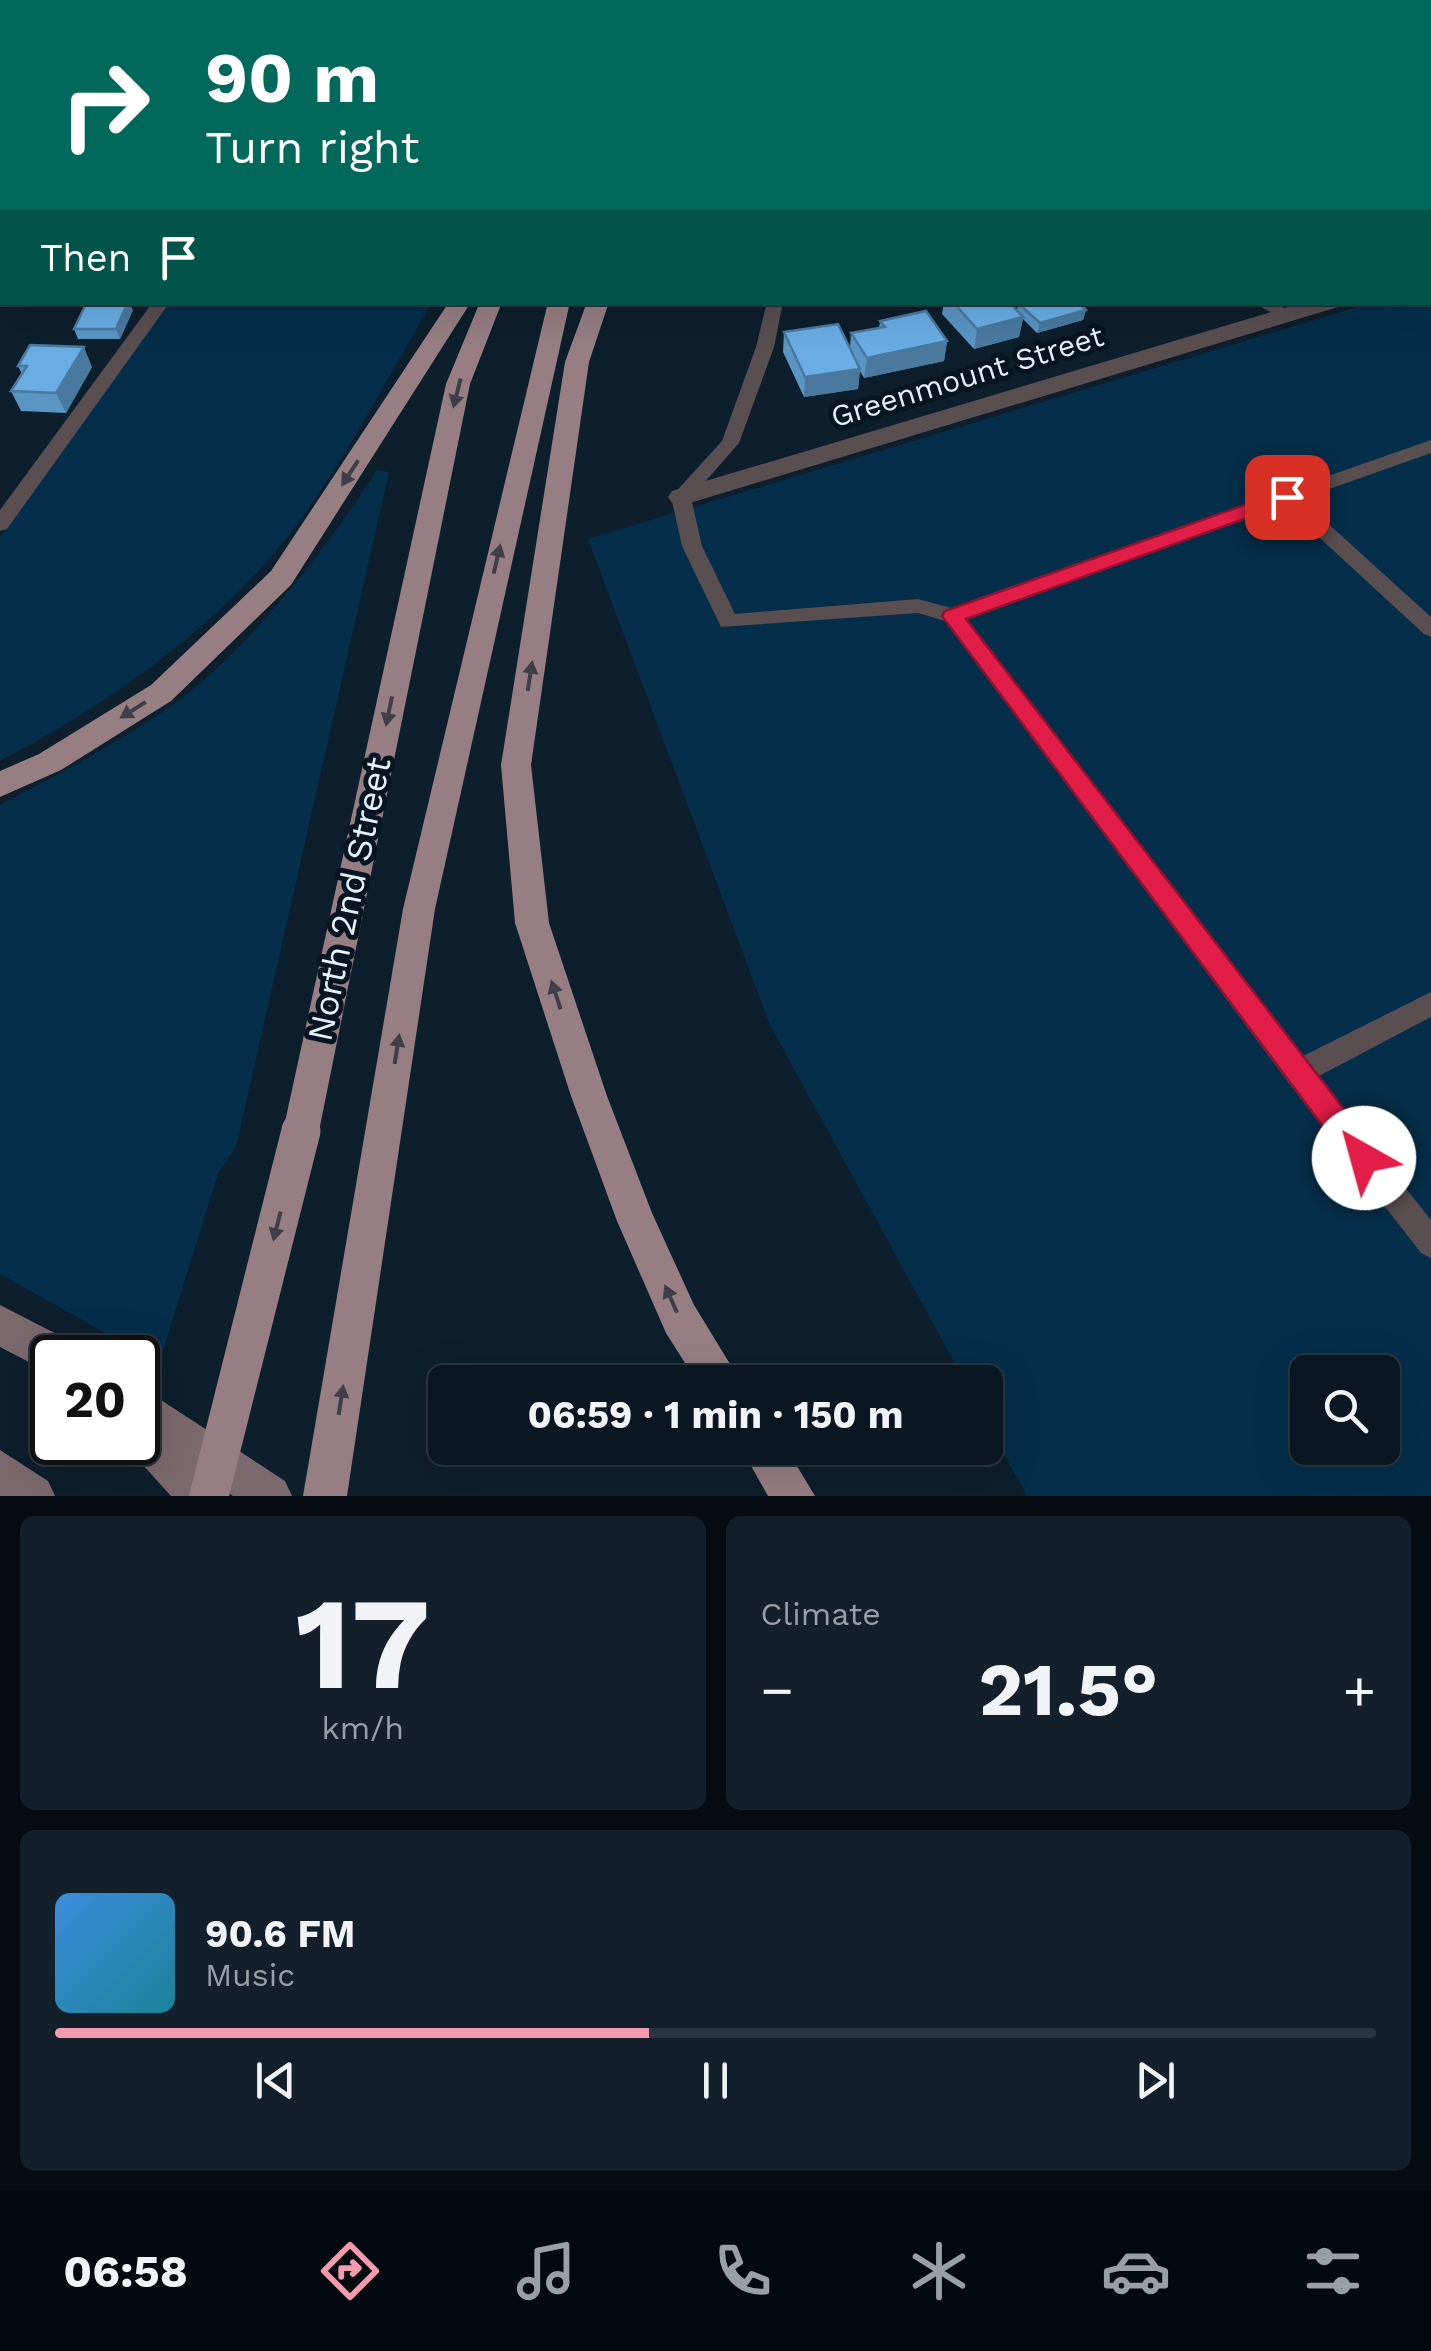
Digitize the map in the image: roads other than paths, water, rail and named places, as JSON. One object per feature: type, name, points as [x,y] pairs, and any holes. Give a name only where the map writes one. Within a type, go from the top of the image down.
[{"type":"main road","points":[[0,785],[50,762],[161,693],[280,578],[458,305]]},
{"type":"main road","name":"North 2nd Street","points":[[209,1496],[301,1132],[458,384],[490,305]]},
{"type":"main road","name":"North 2nd Street","points":[[325,1496],[419,908],[558,305]]},
{"type":"main road","points":[[597,305],[577,362],[516,765],[532,922],[636,1222],[680,1320],[710,1365]]},
{"type":"main road","points":[[569,428],[619,305]]},
{"type":"main road","points":[[0,1325],[30,1341]]},
{"type":"main road","points":[[160,1421],[270,1496]]},
{"type":"main road","points":[[160,1453],[200,1496]]},
{"type":"main road","points":[[773,1465],[794,1496]]},
{"type":"main road","points":[[0,1471],[33,1496]]},
{"type":"street","name":"Greenmount Street","points":[[682,497],[1320,305]]},
{"type":"lane","points":[[0,524],[160,305]]},
{"type":"lane","points":[[774,305],[765,346],[730,443],[682,497],[692,546],[728,622],[918,606],[952,616],[1431,446]]},
{"type":"lane","points":[[1266,305],[1287,315]]},
{"type":"lane","points":[[1287,497],[1431,628]]},
{"type":"lane","points":[[952,616],[1297,1073],[1431,1243]]},
{"type":"lane","points":[[1297,1073],[1431,1004]]}]
